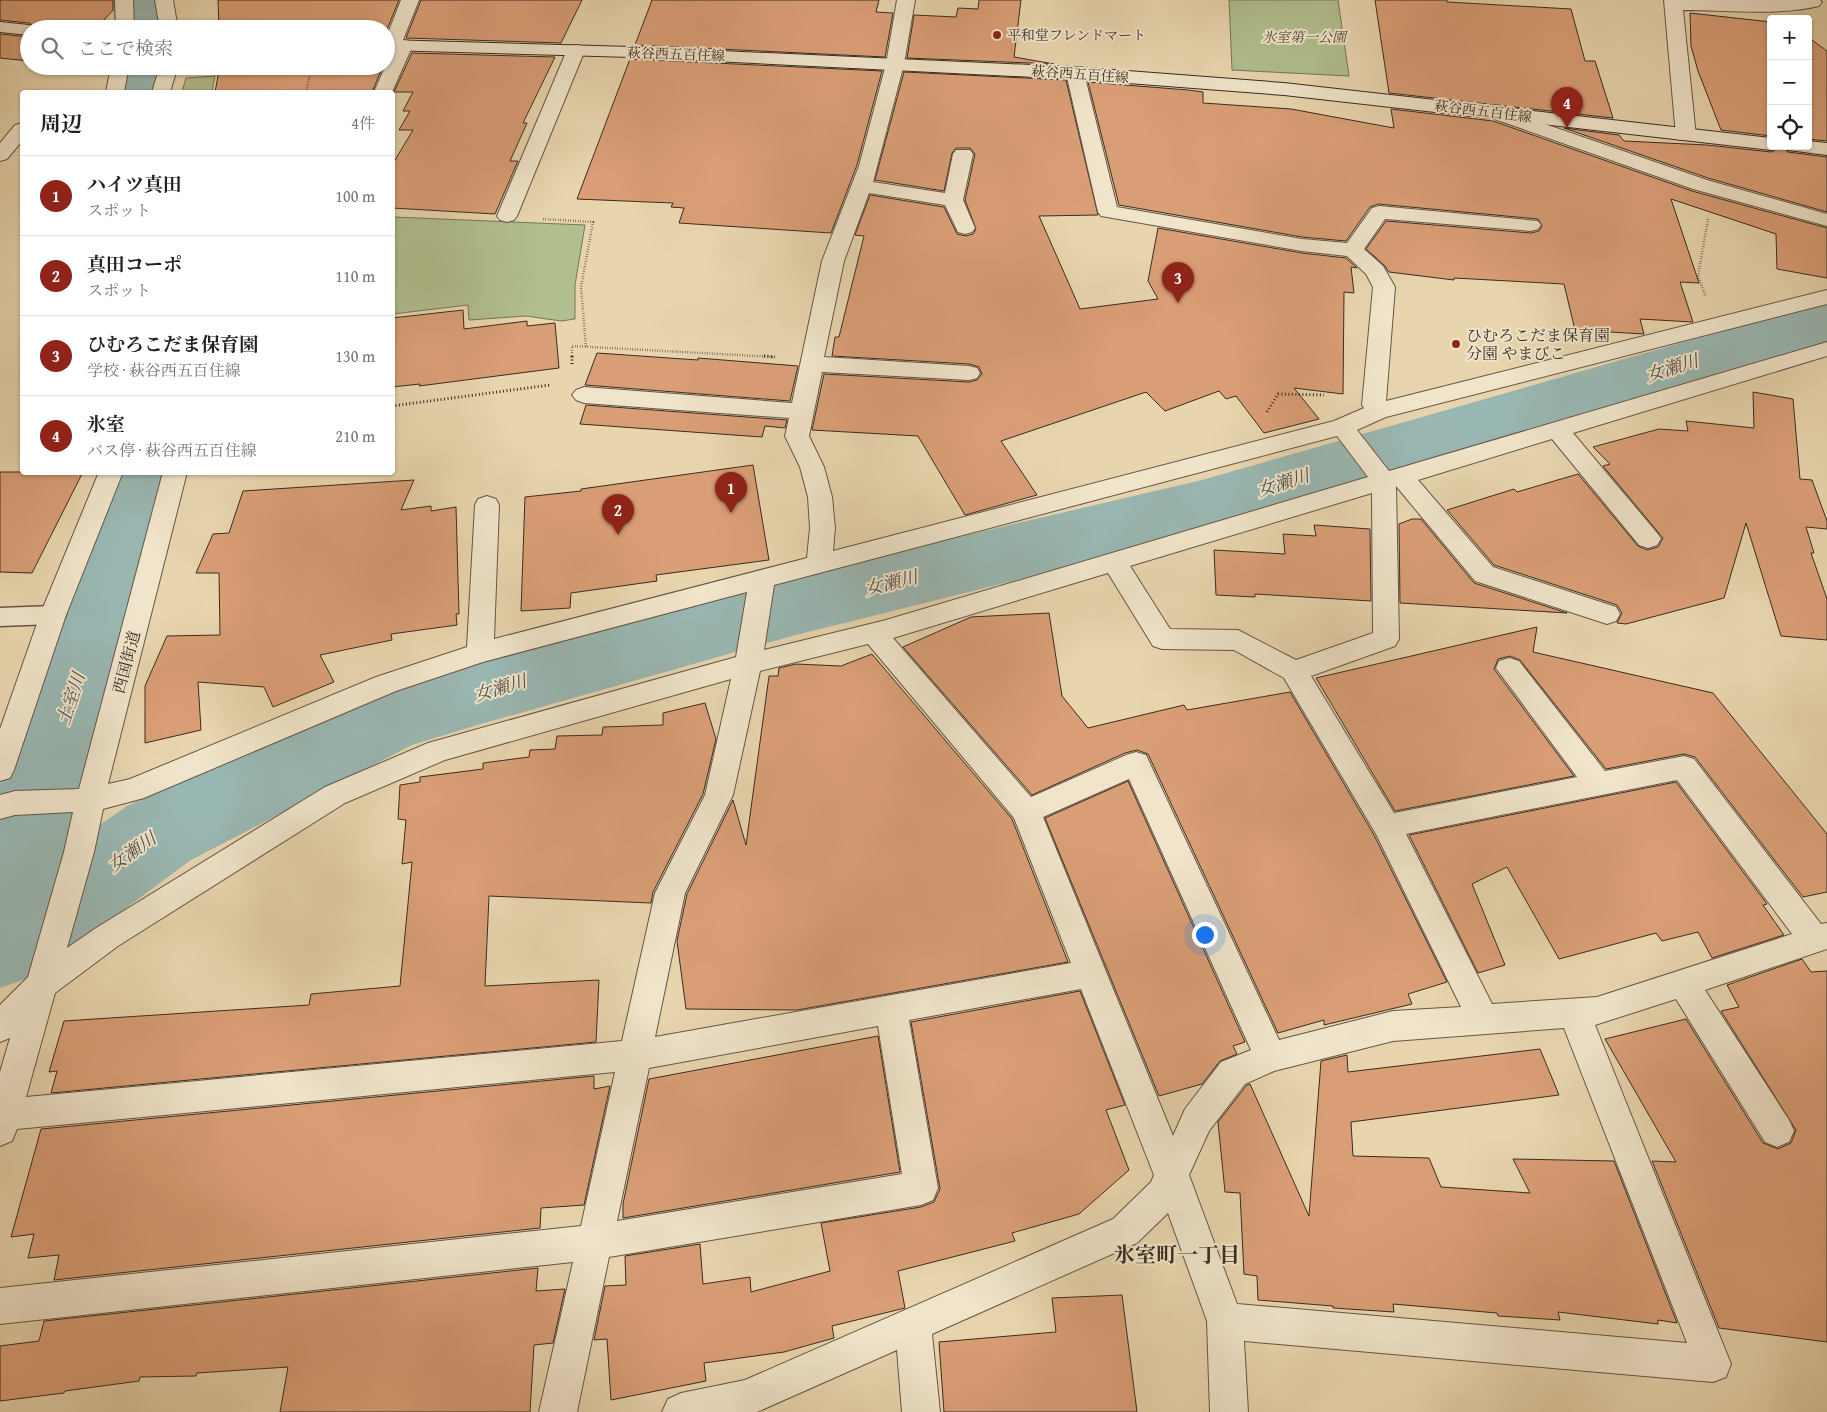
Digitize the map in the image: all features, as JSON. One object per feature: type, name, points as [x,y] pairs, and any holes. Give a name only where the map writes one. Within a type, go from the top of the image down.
[{"type":"street","points":[[124,0],[126,20]]},
{"type":"street","points":[[164,0],[167,20]]},
{"type":"street","points":[[395,43],[410,0]]},
{"type":"street","points":[[819,562],[823,517],[821,496],[808,455],[797,436],[833,261],[870,166],[895,64],[906,0]]},
{"type":"street","points":[[1686,136],[1673,3],[1776,6],[1813,2],[1811,0]]},
{"type":"street","points":[[0,27],[20,29]]},
{"type":"street","name":"萩谷西五百住線","points":[[395,46],[576,50],[1075,73],[1284,89],[1686,136],[1767,144]]},
{"type":"street","points":[[508,216],[576,50]]},
{"type":"street","points":[[1075,73],[1108,212],[1302,245],[1353,250],[1375,272],[1384,287],[1374,405],[1378,411]]},
{"type":"street","points":[[115,90],[118,75]]},
{"type":"street","points":[[162,90],[166,75]]},
{"type":"street","points":[[383,90],[387,75]]},
{"type":"street","points":[[1493,112],[1714,189],[1773,208],[1827,220]]},
{"type":"street","points":[[0,155],[20,131]]},
{"type":"street","points":[[1812,148],[1827,149]]},
{"type":"street","points":[[963,154],[953,200],[965,228]]},
{"type":"street","points":[[862,186],[953,200]]},
{"type":"street","points":[[1483,200],[1488,221]]},
{"type":"street","points":[[1353,250],[1379,212],[1531,225]]},
{"type":"street","points":[[8,805],[79,800],[134,790],[386,684],[480,653],[761,586],[819,562],[1342,427],[1378,411],[1817,299],[1827,319]]},
{"type":"street","points":[[0,1027],[41,986],[107,937],[335,795],[438,751],[749,654],[874,633],[1827,349]]},
{"type":"street","points":[[812,362],[970,373]]},
{"type":"street","points":[[584,395],[802,411]]},
{"type":"street","points":[[1342,427],[1484,574],[1607,614]]},
{"type":"street","points":[[1557,430],[1648,539]]},
{"type":"street","points":[[0,770],[53,615],[110,475]]},
{"type":"street","name":"西国街道","points":[[41,986],[78,852],[79,800],[174,475]]},
{"type":"street","points":[[1294,671],[1386,639],[1393,479]]},
{"type":"street","points":[[480,653],[487,505]]},
{"type":"street","points":[[1114,562],[1162,639],[1238,640],[1294,671],[1387,826],[1484,1020]]},
{"type":"street","points":[[558,1412],[670,893],[719,795],[749,654],[761,586]]},
{"type":"street","points":[[874,633],[1026,812],[1172,1176],[1225,1321],[1229,1412]]},
{"type":"street","points":[[1509,668],[1598,783]]},
{"type":"street","points":[[1026,812],[1136,763],[1272,1057]]},
{"type":"street","points":[[681,1412],[746,1398],[1125,1231],[1163,1194],[1197,1120],[1233,1073],[1272,1057],[1393,1026],[1597,1011],[1821,938],[1684,767],[1387,826]]},
{"type":"street","points":[[41,986],[2,1122],[636,1055],[1091,973]]},
{"type":"street","points":[[1683,983],[1777,1131]]},
{"type":"street","points":[[0,1306],[595,1242],[921,1188],[892,1010]]},
{"type":"street","points":[[1225,1321],[1713,1364],[1574,1013]]},
{"type":"street","points":[[913,1324],[921,1412]]},
{"type":"lane","points":[[0,617],[53,615]]},
{"type":"path","points":[[306,90],[310,75]]},
{"type":"path","points":[[1714,189],[1698,276],[1716,325]]},
{"type":"path","points":[[508,216],[593,222],[581,287],[586,347]]},
{"type":"path","points":[[572,373],[572,346],[812,362]]},
{"type":"path","points":[[395,406],[554,385]]},
{"type":"green space","name":"氷室第一公園","points":[[1229,0],[1338,0],[1349,76],[1232,70]]},
{"type":"green space","points":[[215,76],[212,90],[183,90],[186,78]]},
{"type":"green space","points":[[395,217],[585,225],[575,285],[575,319],[561,321],[526,316],[469,320],[468,305],[395,314]]},
{"type":"building","points":[[0,0],[113,0],[113,10],[104,20],[20,20],[20,22],[0,20]]},
{"type":"building","points":[[218,0],[399,0],[391,20],[219,20]]},
{"type":"building","points":[[421,0],[582,0],[561,43],[406,38]]},
{"type":"building","points":[[652,0],[879,0],[876,12],[893,13],[885,57],[635,45]]},
{"type":"building","points":[[979,0],[1021,0],[1014,57],[1054,64],[907,58],[914,15],[956,17],[958,8],[978,9]]},
{"type":"building","points":[[1375,0],[1447,0],[1447,2],[1571,9],[1585,61],[1595,61],[1613,118],[1389,93]]},
{"type":"building","points":[[1690,13],[1767,22],[1767,136],[1721,130],[1698,71],[1691,46]]},
{"type":"building","points":[[0,34],[20,36],[20,60],[0,58]]},
{"type":"building","points":[[1812,40],[1827,51],[1827,141],[1812,139]]},
{"type":"building","points":[[412,53],[555,57],[523,123],[527,123],[510,161],[518,161],[495,214],[395,208],[395,160],[413,130],[399,130],[410,111],[403,111],[413,92],[395,92]]},
{"type":"building","points":[[630,59],[882,71],[857,165],[831,233],[679,223],[684,208],[671,207],[673,203],[577,199]]},
{"type":"building","points":[[904,72],[1066,80],[1098,215],[1039,216],[1080,309],[1158,299],[1148,281],[1158,228],[1302,253],[1346,258],[1357,268],[1351,267],[1354,293],[1344,292],[1343,394],[1294,388],[1319,419],[1264,433],[1236,396],[1226,399],[1219,391],[1165,411],[1146,392],[1001,441],[1037,495],[965,515],[918,436],[812,430],[824,374],[969,382],[977,380],[982,374],[979,367],[969,364],[832,356],[835,337],[839,337],[864,236],[855,235],[870,195],[944,207],[957,234],[966,236],[973,234],[976,229],[965,200],[975,154],[970,148],[956,148],[952,153],[944,191],[875,180]]},
{"type":"building","points":[[218,75],[379,75],[373,90],[215,90]]},
{"type":"building","points":[[1088,82],[1203,92],[1203,103],[1291,109],[1394,128],[1391,109],[1493,121],[1692,191],[1827,228],[1827,278],[1777,269],[1776,234],[1671,199],[1699,283],[1680,282],[1693,322],[1640,319],[1644,334],[1575,330],[1564,284],[1454,278],[1454,280],[1389,272],[1366,249],[1386,221],[1531,233],[1539,231],[1542,226],[1538,219],[1378,204],[1370,207],[1346,241],[1302,237],[1119,205]]},
{"type":"building","points":[[1564,128],[1619,135],[1624,141],[1707,145],[1771,152],[1786,150],[1788,152],[1827,157],[1827,212],[1708,178]]},
{"type":"building","points":[[463,310],[464,329],[527,321],[527,326],[555,323],[559,368],[419,386],[420,384],[395,387],[395,318]]},
{"type":"building","points":[[597,353],[698,360],[698,358],[798,366],[790,401],[585,385]]},
{"type":"building","points":[[1753,392],[1793,399],[1800,479],[1812,480],[1827,521],[1827,529],[1806,527],[1814,553],[1811,553],[1827,599],[1827,640],[1781,636],[1746,523],[1724,598],[1626,624],[1617,623],[1622,613],[1617,605],[1494,565],[1447,510],[1514,489],[1517,492],[1578,474],[1638,546],[1647,550],[1658,547],[1663,538],[1603,466],[1610,464],[1593,447],[1659,429],[1688,431],[1686,421],[1754,428]]},
{"type":"building","points":[[586,405],[787,420],[785,428],[765,426],[762,437],[580,424]]},
{"type":"building","points":[[753,465],[769,560],[656,575],[657,581],[571,593],[570,608],[521,611],[525,497],[581,491],[581,489]]},
{"type":"building","points":[[0,472],[20,472],[20,475],[81,475],[32,573],[0,572]]},
{"type":"building","points":[[414,480],[401,510],[431,506],[431,511],[456,507],[459,614],[456,614],[457,625],[391,634],[392,640],[320,655],[334,682],[273,707],[264,687],[198,682],[201,730],[145,743],[145,686],[167,636],[220,635],[219,573],[196,573],[213,534],[229,533],[243,491]]},
{"type":"building","points":[[1412,519],[1421,519],[1474,583],[1567,613],[1400,603],[1399,524]]},
{"type":"building","points":[[1314,525],[1370,529],[1371,601],[1255,594],[1255,597],[1216,595],[1214,550],[1285,554],[1283,534],[1316,536]]},
{"type":"building","points":[[1049,613],[1062,696],[1088,728],[1184,705],[1187,710],[1290,692],[1374,835],[1447,982],[1408,994],[1412,1004],[1324,1025],[1324,1020],[1278,1033],[1148,754],[1137,750],[1125,753],[1032,795],[903,647],[971,617]]},
{"type":"building","points":[[1537,627],[1533,652],[1713,693],[1827,834],[1827,892],[1803,897],[1695,757],[1684,754],[1606,769],[1520,660],[1510,656],[1498,659],[1494,669],[1574,776],[1395,811],[1316,678]]},
{"type":"building","points":[[872,654],[1012,819],[1068,962],[797,1010],[686,1009],[677,941],[687,894],[733,800],[746,845],[769,676],[778,676],[779,668],[796,664],[841,666]]},
{"type":"building","points":[[705,703],[716,739],[703,794],[653,892],[651,903],[489,896],[485,986],[599,980],[596,1042],[51,1093],[57,1071],[49,1072],[64,1021],[309,1005],[311,994],[400,986],[412,862],[402,864],[406,820],[398,819],[400,785],[420,782],[420,777],[483,769],[483,763],[529,757],[530,750],[555,749],[557,736],[602,735],[603,727],[663,725],[663,713]]},
{"type":"building","points":[[1128,781],[1245,1042],[1233,1046],[1237,1054],[1220,1061],[1202,1084],[1159,1096],[1045,818]]},
{"type":"building","points":[[1676,782],[1767,904],[1763,905],[1784,935],[1712,958],[1698,932],[1662,941],[1656,933],[1559,959],[1507,867],[1472,884],[1505,965],[1478,973],[1409,835]]},
{"type":"building","points":[[1802,959],[1811,972],[1827,971],[1827,1342],[1719,1328],[1652,1161],[1676,1162],[1605,1039],[1686,1019],[1763,1143],[1778,1149],[1791,1143],[1796,1130],[1721,1011],[1739,1007],[1727,985]]},
{"type":"building","points":[[1080,991],[1125,1105],[1106,1110],[1129,1170],[1079,1214],[1012,1233],[1015,1241],[898,1271],[905,1308],[832,1326],[834,1338],[784,1352],[704,1363],[706,1381],[611,1400],[607,1339],[594,1340],[605,1286],[626,1285],[625,1256],[700,1244],[703,1284],[750,1277],[751,1292],[830,1271],[821,1223],[921,1207],[934,1202],[940,1189],[911,1022]]},
{"type":"building","points":[[878,1036],[900,1172],[623,1218],[623,1204],[649,1079]]},
{"type":"building","points":[[1540,1049],[1559,1095],[1351,1122],[1353,1156],[1429,1158],[1441,1187],[1530,1193],[1513,1159],[1614,1161],[1677,1323],[1658,1320],[1658,1324],[1558,1312],[1560,1320],[1498,1316],[1497,1313],[1393,1304],[1394,1312],[1258,1300],[1257,1276],[1244,1274],[1240,1193],[1225,1192],[1218,1122],[1246,1086],[1250,1084],[1309,1216],[1321,1061],[1347,1055],[1348,1072]]},
{"type":"building","points":[[594,1076],[594,1089],[610,1086],[584,1205],[541,1208],[540,1228],[54,1280],[59,1255],[28,1258],[34,1234],[11,1237],[41,1129]]},
{"type":"building","points":[[538,1268],[536,1291],[565,1289],[553,1343],[534,1345],[530,1412],[280,1412],[288,1367],[197,1373],[196,1376],[140,1377],[139,1381],[0,1401],[0,1346],[39,1341],[44,1321]]},
{"type":"building","points":[[1122,1295],[1137,1412],[944,1412],[939,1342],[1056,1332],[1052,1298]]},
{"type":"waterway","name":"土室川","points":[[138,0],[142,20]]},
{"type":"waterway","name":"土室川","points":[[136,90],[139,75]]},
{"type":"waterway","name":"女瀬川","points":[[0,946],[159,833],[383,721],[474,693],[796,605],[1202,507],[1827,322]]},
{"type":"waterway","name":"土室川","points":[[0,926],[12,910],[49,765],[145,475]]},
{"type":"place","name":"平和堂フレンドマート","points":[[997,35]]},
{"type":"place","name":"氷室","points":[[1567,128]]},
{"type":"place","name":"ひむろこだま保育園","points":[[1178,303]]},
{"type":"place","name":"ひむろこだま保育園 分園 やまびこ","points":[[1456,344]]},
{"type":"place","name":"ハイツ真田","points":[[731,513]]},
{"type":"place","name":"真田コーポ","points":[[618,535]]},
{"type":"district","name":"氷室町一丁目","points":[[1177,1255]]}]
